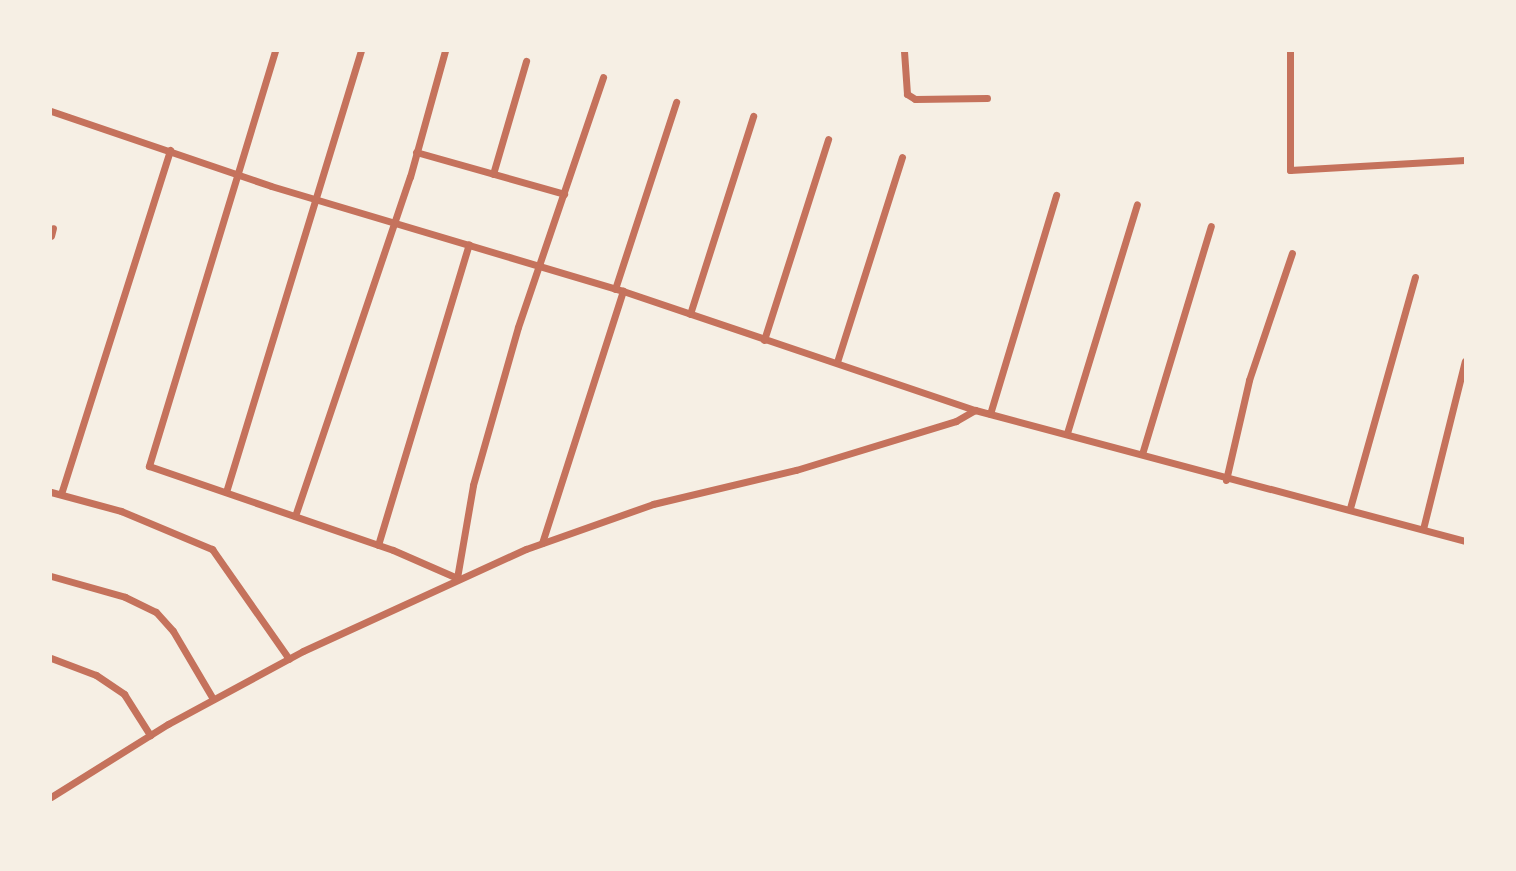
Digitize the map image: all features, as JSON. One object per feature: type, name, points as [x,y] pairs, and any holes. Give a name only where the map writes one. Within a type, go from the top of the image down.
[{"type":"street","points":[[275,51],[235,173],[149,466],[378,545],[457,578]]},
{"type":"street","points":[[226,492],[361,51]]},
{"type":"street","points":[[295,516],[394,222],[444,51]]},
{"type":"street","points":[[904,51],[906,94],[915,99],[987,98]]},
{"type":"street","points":[[1290,51],[1290,170],[1465,160]]},
{"type":"street","points":[[493,174],[526,61]]},
{"type":"street","points":[[457,578],[473,485],[518,327],[603,77]]},
{"type":"street","points":[[542,543],[676,102]]},
{"type":"street","points":[[51,111],[314,198],[619,290],[975,410],[1067,433],[1226,480],[1350,508],[1465,541]]},
{"type":"street","points":[[690,314],[753,116]]},
{"type":"street","points":[[764,340],[828,139]]},
{"type":"street","points":[[61,494],[170,150]]},
{"type":"street","points":[[416,152],[564,194]]},
{"type":"street","points":[[837,362],[902,157]]},
{"type":"street","points":[[990,414],[1056,195]]},
{"type":"street","points":[[1067,433],[1137,204]]},
{"type":"street","points":[[1142,454],[1211,226]]},
{"type":"street","points":[[378,545],[469,244]]},
{"type":"street","points":[[1226,480],[1249,380],[1292,253]]},
{"type":"street","points":[[1350,508],[1415,277]]},
{"type":"street","points":[[1423,529],[1465,360]]},
{"type":"street","points":[[51,797],[213,699],[457,578],[542,543],[653,504],[796,470],[943,426],[975,410]]},
{"type":"street","points":[[51,492],[121,510],[212,549],[241,584],[289,659]]},
{"type":"street","points":[[51,576],[125,597],[156,612],[173,631],[213,699]]},
{"type":"street","points":[[51,658],[96,675],[124,694],[150,735]]}]
